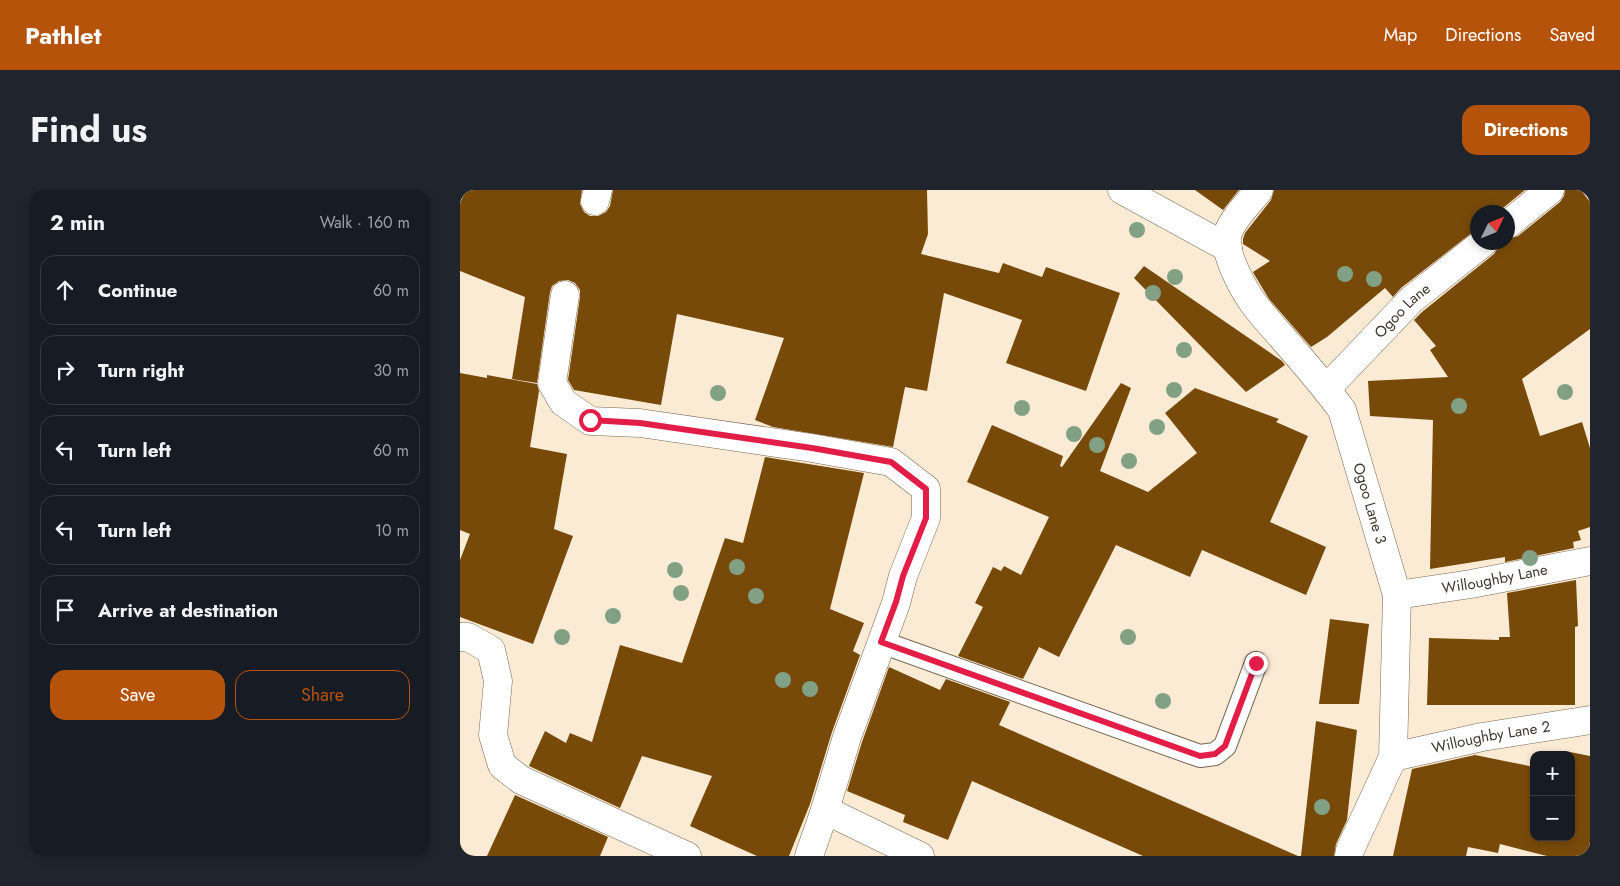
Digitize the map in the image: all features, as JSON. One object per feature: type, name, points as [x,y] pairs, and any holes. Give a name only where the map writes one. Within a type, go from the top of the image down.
[{"type":"street","points":[[1122,190],[1228,248]]},
{"type":"street","points":[[1228,248],[1227,237],[1230,227],[1259,190]]},
{"type":"street","points":[[1515,218],[1550,190]]},
{"type":"street","name":"Ogoo Lane 3","points":[[1228,248],[1244,288],[1254,304],[1327,388],[1342,410],[1397,594],[1393,757],[1350,850],[1349,856]]},
{"type":"street","name":"Ogoo Lane","points":[[1327,388],[1411,300],[1474,250]]},
{"type":"street","points":[[565,296],[552,383],[562,402],[590,420],[640,423],[812,448],[891,462],[926,489],[926,518],[903,576],[896,602],[847,737],[825,810],[808,856]]},
{"type":"street","name":"Willoughby Lane","points":[[1397,594],[1471,584],[1590,562]]},
{"type":"street","points":[[460,637],[468,637],[491,650],[498,681],[493,735],[502,765],[521,780],[687,856]]},
{"type":"street","name":"Willoughby Lane 2","points":[[1393,757],[1482,738],[1590,720]]},
{"type":"street","points":[[825,810],[920,856]]},
{"type":"lane","points":[[881,642],[1200,756],[1215,754],[1225,746],[1256,663]]},
{"type":"building","points":[[466,190],[582,190],[580,204],[584,212],[590,216],[598,216],[606,212],[610,206],[613,190],[927,190],[928,234],[921,254],[999,273],[1003,263],[1042,277],[1046,267],[1120,293],[1086,391],[1006,363],[1022,320],[944,293],[927,391],[905,387],[893,447],[773,427],[755,420],[784,338],[677,314],[661,405],[574,390],[568,380],[580,290],[575,283],[568,280],[559,281],[552,286],[550,292],[537,383],[512,379],[525,297],[460,271],[460,203]]},
{"type":"building","points":[[1195,190],[1239,190],[1223,210]]},
{"type":"building","points":[[1274,190],[1525,190],[1507,205],[1470,205],[1470,234],[1401,288],[1393,297],[1385,288],[1327,337],[1311,347],[1269,299],[1253,272],[1270,261],[1243,244],[1245,233],[1271,200]]},
{"type":"building","points":[[1565,190],[1581,190],[1590,202],[1590,329],[1522,379],[1540,436],[1582,422],[1590,448],[1590,527],[1578,531],[1581,540],[1573,542],[1574,548],[1505,562],[1505,557],[1430,569],[1433,420],[1370,416],[1368,381],[1448,377],[1430,350],[1436,346],[1414,320],[1497,250],[1515,250],[1515,237],[1560,202]]},
{"type":"building","points":[[1144,266],[1282,361],[1285,365],[1246,392],[1134,278]]},
{"type":"building","points":[[460,373],[487,378],[487,375],[537,384],[539,391],[530,447],[567,454],[554,529],[573,536],[533,644],[460,617],[460,560],[470,534],[460,530]]},
{"type":"building","points":[[1121,383],[1131,388],[1100,471],[1148,492],[1197,453],[1165,413],[1195,388],[1279,419],[1276,422],[1308,436],[1270,522],[1326,547],[1306,595],[1202,550],[1190,577],[1116,545],[1059,657],[1039,647],[1023,679],[958,656],[983,607],[975,603],[993,567],[1001,571],[1004,566],[1021,575],[1049,517],[967,482],[992,425],[1063,456],[1060,466],[1062,467]]},
{"type":"building","points":[[765,457],[864,473],[830,609],[864,623],[853,651],[860,655],[832,732],[810,804],[789,856],[757,856],[690,826],[712,776],[642,756],[620,808],[529,766],[545,731],[566,743],[570,733],[592,742],[620,645],[682,663],[725,538],[743,543]]},
{"type":"building","points":[[1576,580],[1578,626],[1575,627],[1575,705],[1427,705],[1429,638],[1499,640],[1499,637],[1510,637],[1507,593]]},
{"type":"building","points":[[1330,619],[1369,624],[1359,704],[1319,704]]},
{"type":"building","points":[[889,667],[940,690],[946,679],[1010,702],[999,725],[1298,856],[1143,856],[972,781],[948,840],[903,822],[905,815],[847,791],[862,742]]},
{"type":"building","points":[[1316,721],[1357,730],[1347,820],[1336,844],[1334,856],[1301,856]]},
{"type":"building","points":[[1575,753],[1590,756],[1590,856],[1547,856],[1500,844],[1498,853],[1468,847],[1466,856],[1393,856],[1412,769],[1475,755],[1530,766],[1530,841],[1575,841]]},
{"type":"building","points":[[515,795],[608,837],[600,856],[487,856]]},
{"type":"route","points":[[590,420],[640,423],[812,448],[891,462],[926,489],[926,518],[903,576],[896,602],[881,642],[1200,756],[1215,754],[1225,746],[1256,663]]}]
